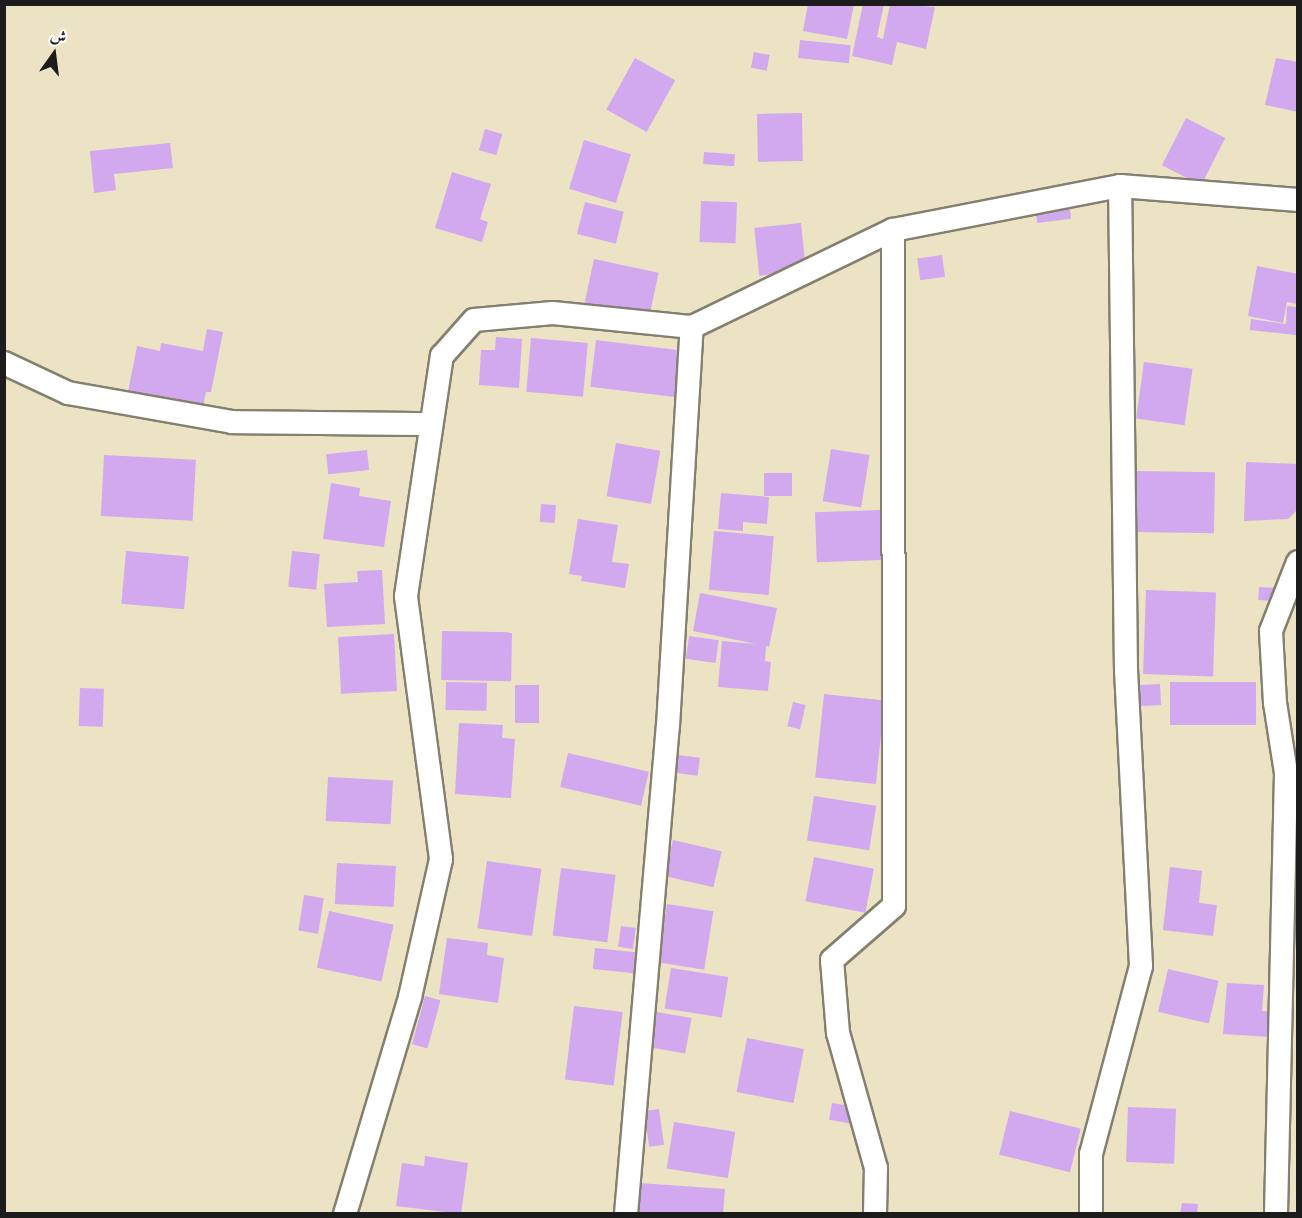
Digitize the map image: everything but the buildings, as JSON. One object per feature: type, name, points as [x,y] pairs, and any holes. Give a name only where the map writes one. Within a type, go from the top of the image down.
[{"type":"street","points":[[345,1214],[410,997],[441,859],[406,596],[442,356],[474,320],[553,313],[692,327],[893,230],[1120,186],[1298,200]]},
{"type":"street","points":[[1091,1214],[1091,1154],[1141,966],[1126,670],[1120,186]]},
{"type":"street","points":[[875,1214],[876,1168],[838,1033],[832,960],[894,906],[893,230]]},
{"type":"street","points":[[626,1214],[668,726],[692,327]]},
{"type":"street","points":[[4,363],[68,393],[232,422],[430,424]]},
{"type":"street","points":[[1276,1214],[1287,773],[1275,704],[1271,631],[1298,562]]}]
